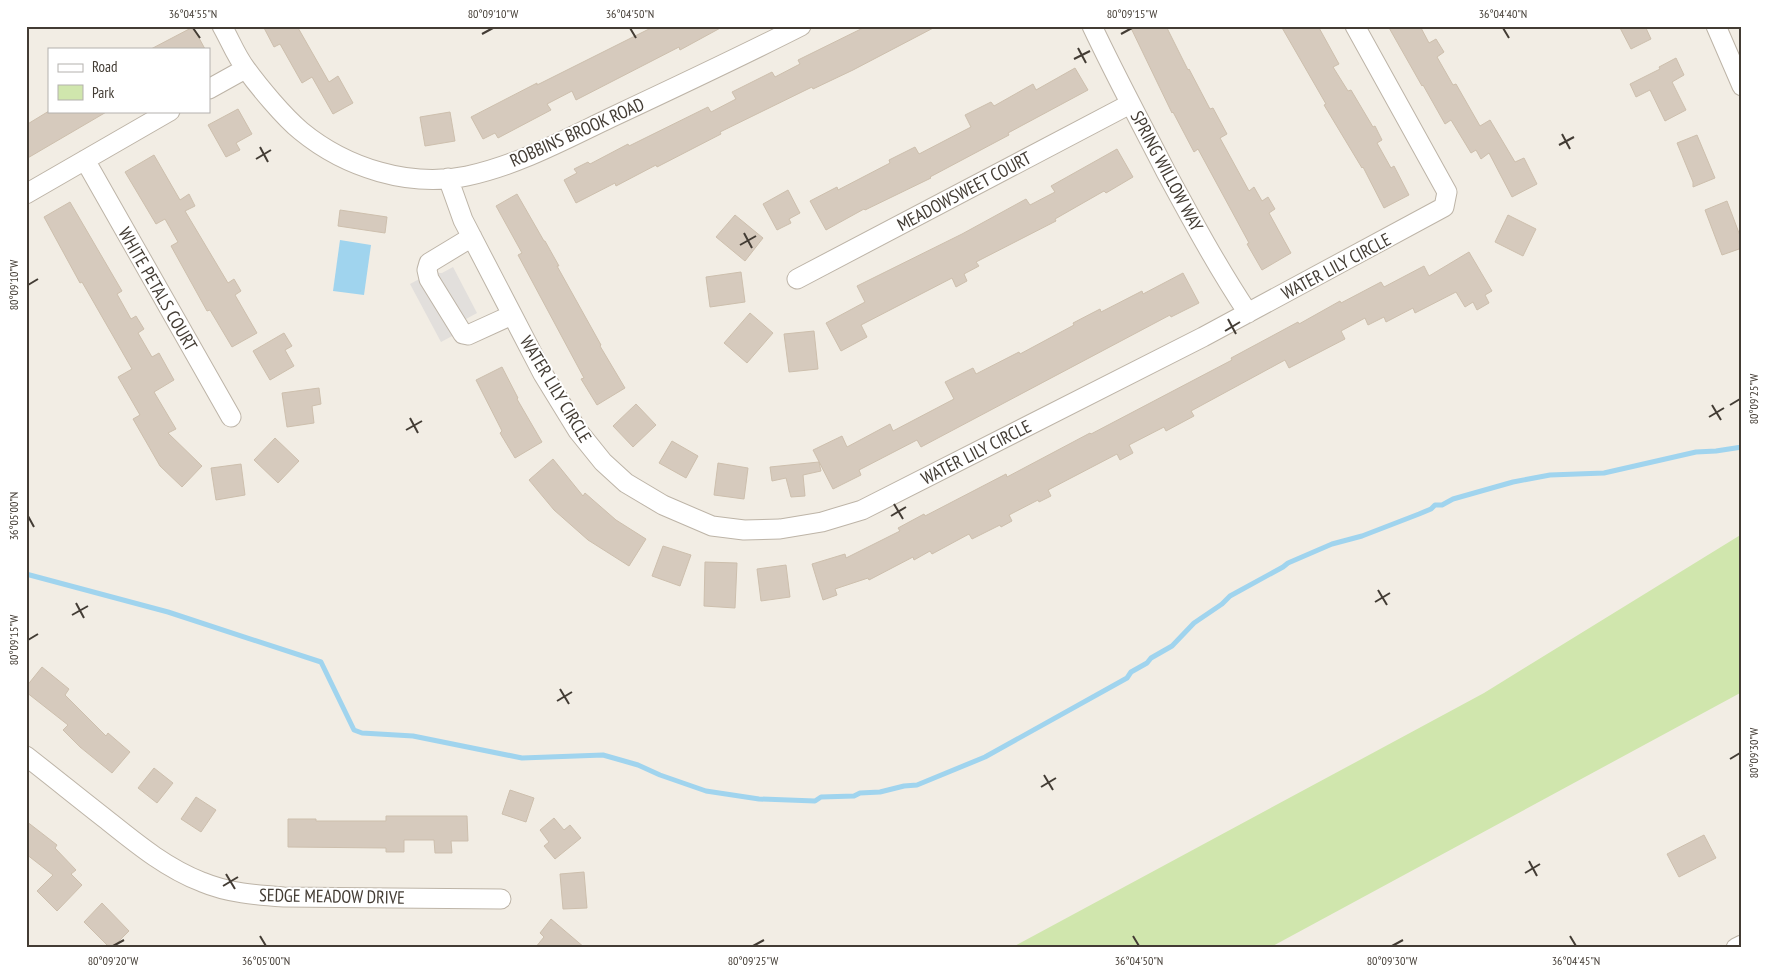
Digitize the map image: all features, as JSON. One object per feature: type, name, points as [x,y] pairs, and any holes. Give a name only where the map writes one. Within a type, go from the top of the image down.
[{"type":"street","name":"ROBBINS BROOK ROAD","points":[[222,26],[245,69],[301,131],[322,146],[354,163],[385,174],[427,180],[466,176],[524,160],[801,26]]},
{"type":"street","name":"SPRING WILLOW WAY","points":[[1092,26],[1130,104],[1223,275],[1248,313]]},
{"type":"street","name":"WATER LILY CIRCLE","points":[[448,178],[463,220],[543,374],[578,431],[603,462],[626,483],[663,505],[712,526],[744,530],[780,529],[822,522],[862,510],[1203,337],[1444,207],[1447,192],[1355,26]]},
{"type":"street","points":[[1716,26],[1742,86]]},
{"type":"street","points":[[210,89],[245,69]]},
{"type":"street","name":"MEADOWSWEET COURT","points":[[797,279],[1130,104]]},
{"type":"street","points":[[26,194],[168,112]]},
{"type":"street","name":"WHITE PETALS COURT","points":[[85,160],[231,417]]},
{"type":"street","points":[[472,237],[429,263],[427,270],[428,279],[463,334],[468,335],[512,315]]},
{"type":"street","name":"SEDGE MEADOW DRIVE","points":[[26,756],[154,857],[194,879],[230,891],[255,896],[284,897],[501,898]]},
{"type":"street","points":[[1736,948],[1742,945]]},
{"type":"green space","points":[[1742,534],[1742,692],[1269,948],[1011,948],[1484,693]]},
{"type":"shaded area","points":[[453,267],[477,313],[466,319],[465,323],[469,327],[441,342],[410,284],[436,270],[442,273]]},
{"type":"water","points":[[340,240],[371,245],[364,295],[333,291]]},
{"type":"building","points":[[263,26],[297,26],[329,82],[338,76],[353,103],[333,114],[312,77],[302,83],[280,44],[274,47]]},
{"type":"building","points":[[655,26],[724,26],[680,50],[679,47],[576,100],[572,91],[547,104],[551,110],[498,138],[495,133],[483,139],[471,117]]},
{"type":"building","points":[[867,26],[937,26],[853,70],[813,89],[812,87],[720,132],[721,134],[657,167],[656,165],[616,186],[615,183],[576,203],[564,180],[577,173],[574,169],[588,162],[590,164],[628,144],[629,146],[708,107],[711,112],[736,99],[732,92],[772,72],[775,77],[800,64],[798,60]]},
{"type":"building","points":[[1130,26],[1166,26],[1210,109],[1213,108],[1227,134],[1220,138],[1249,191],[1254,187],[1262,201],[1268,197],[1275,209],[1269,213],[1291,253],[1262,270],[1198,149],[1194,152],[1172,113]]},
{"type":"building","points":[[1281,26],[1318,26],[1339,64],[1333,67],[1348,91],[1351,90],[1373,127],[1375,126],[1382,140],[1377,143],[1391,168],[1394,166],[1409,195],[1384,208],[1363,167],[1324,105],[1326,104]]},
{"type":"building","points":[[1388,26],[1420,26],[1429,43],[1436,39],[1444,52],[1437,57],[1453,85],[1456,84],[1480,126],[1490,120],[1515,162],[1524,158],[1537,184],[1512,197],[1489,153],[1481,159],[1476,150],[1471,153],[1451,120],[1445,124]]},
{"type":"building","points":[[1619,26],[1645,26],[1651,39],[1631,49]]},
{"type":"building","points":[[193,27],[204,48],[153,48]]},
{"type":"building","points":[[1676,58],[1684,75],[1672,82],[1686,110],[1665,121],[1650,90],[1636,97],[1630,84],[1660,69],[1659,67]]},
{"type":"building","points":[[1075,68],[1088,90],[1008,133],[1009,135],[931,178],[864,209],[826,230],[810,201],[837,187],[838,190],[890,163],[889,160],[915,147],[919,154],[971,127],[965,115],[991,102],[994,106],[1033,84],[1036,90]]},
{"type":"building","points":[[238,109],[252,134],[236,143],[240,150],[226,157],[208,125]]},
{"type":"building","points":[[48,112],[106,112],[26,159],[26,125]]},
{"type":"building","points":[[450,112],[455,141],[425,146],[420,117]]},
{"type":"building","points":[[1697,135],[1715,178],[1693,187],[1693,182],[1677,143]]},
{"type":"building","points":[[1117,149],[1133,177],[1055,219],[1056,221],[976,262],[979,266],[964,274],[967,281],[956,287],[952,278],[861,325],[867,337],[841,351],[826,323],[865,302],[857,286],[962,234],[1026,199],[1030,205],[1055,192],[1051,186]]},
{"type":"building","points":[[154,155],[180,200],[189,194],[195,206],[185,211],[228,283],[234,279],[241,291],[235,295],[257,333],[232,347],[210,310],[207,311],[171,246],[178,242],[165,219],[156,224],[125,172]]},
{"type":"building","points":[[788,190],[800,213],[789,219],[791,223],[777,230],[763,204]]},
{"type":"building","points":[[517,194],[559,266],[557,266],[600,346],[625,388],[597,405],[581,379],[584,378],[518,255],[522,253],[496,206]]},
{"type":"building","points":[[1727,201],[1742,241],[1742,248],[1722,255],[1705,210]]},
{"type":"building","points":[[70,202],[122,291],[117,294],[131,319],[136,316],[144,329],[138,333],[152,357],[159,353],[174,380],[154,392],[176,429],[168,433],[202,466],[182,487],[160,466],[133,419],[140,415],[118,377],[132,369],[82,282],[80,283],[44,217]]},
{"type":"building","points":[[340,210],[387,217],[385,233],[338,226]]},
{"type":"building","points":[[735,215],[763,238],[745,261],[716,237]]},
{"type":"building","points":[[1508,215],[1536,229],[1523,256],[1495,242]]},
{"type":"building","points":[[1469,252],[1492,291],[1485,295],[1489,303],[1477,310],[1473,302],[1465,307],[1456,292],[1415,313],[1413,308],[1386,322],[1384,317],[1368,325],[1365,318],[1341,331],[1345,339],[1289,368],[1285,360],[1191,411],[1194,416],[1166,431],[1164,427],[1129,445],[1133,453],[1120,460],[1117,454],[1048,490],[1051,496],[1039,502],[1038,500],[1009,515],[1012,521],[1001,527],[1000,525],[972,539],[969,534],[932,554],[930,551],[914,560],[913,557],[869,580],[868,578],[835,589],[837,595],[823,600],[812,564],[845,554],[846,558],[900,531],[898,528],[924,514],[925,516],[1006,474],[1007,477],[1091,434],[1340,301],[1341,303],[1381,282],[1384,287],[1424,266],[1429,276]]},
{"type":"building","points":[[741,272],[745,302],[710,307],[706,277]]},
{"type":"building","points":[[1183,273],[1199,303],[1171,317],[1170,315],[921,447],[917,440],[859,470],[861,475],[833,489],[813,450],[842,436],[847,447],[890,424],[893,431],[954,399],[945,382],[973,368],[976,374],[1019,352],[1020,354],[1100,309],[1101,312],[1142,291],[1143,294]]},
{"type":"building","points":[[750,313],[773,333],[747,363],[724,343]]},
{"type":"building","points":[[814,331],[818,369],[789,372],[784,334]]},
{"type":"building","points":[[284,333],[292,346],[285,350],[294,366],[270,380],[253,351]]},
{"type":"building","points":[[502,367],[517,399],[542,442],[515,458],[500,433],[502,431],[476,380]]},
{"type":"building","points":[[319,388],[321,404],[312,406],[314,423],[287,427],[282,393]]},
{"type":"building","points":[[636,404],[656,425],[633,447],[613,426]]},
{"type":"building","points":[[275,438],[299,461],[278,483],[254,460]]},
{"type":"building","points":[[672,441],[698,456],[686,478],[659,463]]},
{"type":"building","points":[[553,459],[583,496],[585,493],[616,520],[646,539],[629,566],[588,540],[554,510],[529,480]]},
{"type":"building","points":[[819,462],[821,471],[803,475],[805,496],[791,497],[786,478],[772,481],[770,467]]},
{"type":"building","points":[[718,463],[748,468],[744,499],[714,495]]},
{"type":"building","points":[[241,464],[245,495],[216,500],[211,468]]},
{"type":"building","points":[[663,546],[691,555],[680,586],[652,576]]},
{"type":"building","points":[[705,562],[737,563],[735,608],[704,606]]},
{"type":"building","points":[[786,565],[790,597],[761,601],[757,569]]},
{"type":"building","points":[[42,667],[69,689],[65,695],[106,736],[108,733],[130,752],[112,773],[80,747],[63,730],[68,725],[26,692],[26,687]]},
{"type":"building","points":[[154,768],[173,783],[157,803],[138,788]]},
{"type":"building","points":[[510,790],[534,798],[526,822],[502,814]]},
{"type":"building","points":[[196,797],[216,810],[201,832],[181,819]]},
{"type":"building","points":[[386,816],[467,816],[468,841],[451,841],[452,853],[435,853],[434,840],[404,840],[404,852],[386,852],[386,848],[288,847],[288,819],[386,821]]},
{"type":"building","points":[[554,818],[564,830],[570,825],[581,838],[555,859],[544,846],[549,842],[540,830]]},
{"type":"building","points":[[26,821],[57,845],[55,848],[76,870],[71,874],[82,885],[57,911],[37,891],[53,875],[26,854]]},
{"type":"building","points":[[1704,835],[1716,858],[1679,877],[1667,854]]},
{"type":"building","points":[[584,872],[587,908],[563,909],[560,874]]},
{"type":"building","points":[[102,903],[129,931],[112,948],[84,922]]},
{"type":"building","points":[[551,919],[585,948],[535,948],[544,937],[540,933]]},
{"type":"waterway","points":[[26,574],[168,612],[321,662],[354,730],[362,733],[413,736],[522,758],[603,755],[638,765],[706,791],[759,799],[815,801],[821,797],[854,796],[860,793],[880,792],[917,785],[985,757],[1127,678],[1131,672],[1172,646],[1194,623],[1222,604],[1230,596],[1288,563],[1332,544],[1362,536],[1431,509],[1435,505],[1442,505],[1453,499],[1513,482],[1550,475],[1604,473],[1696,452],[1742,447]]}]
